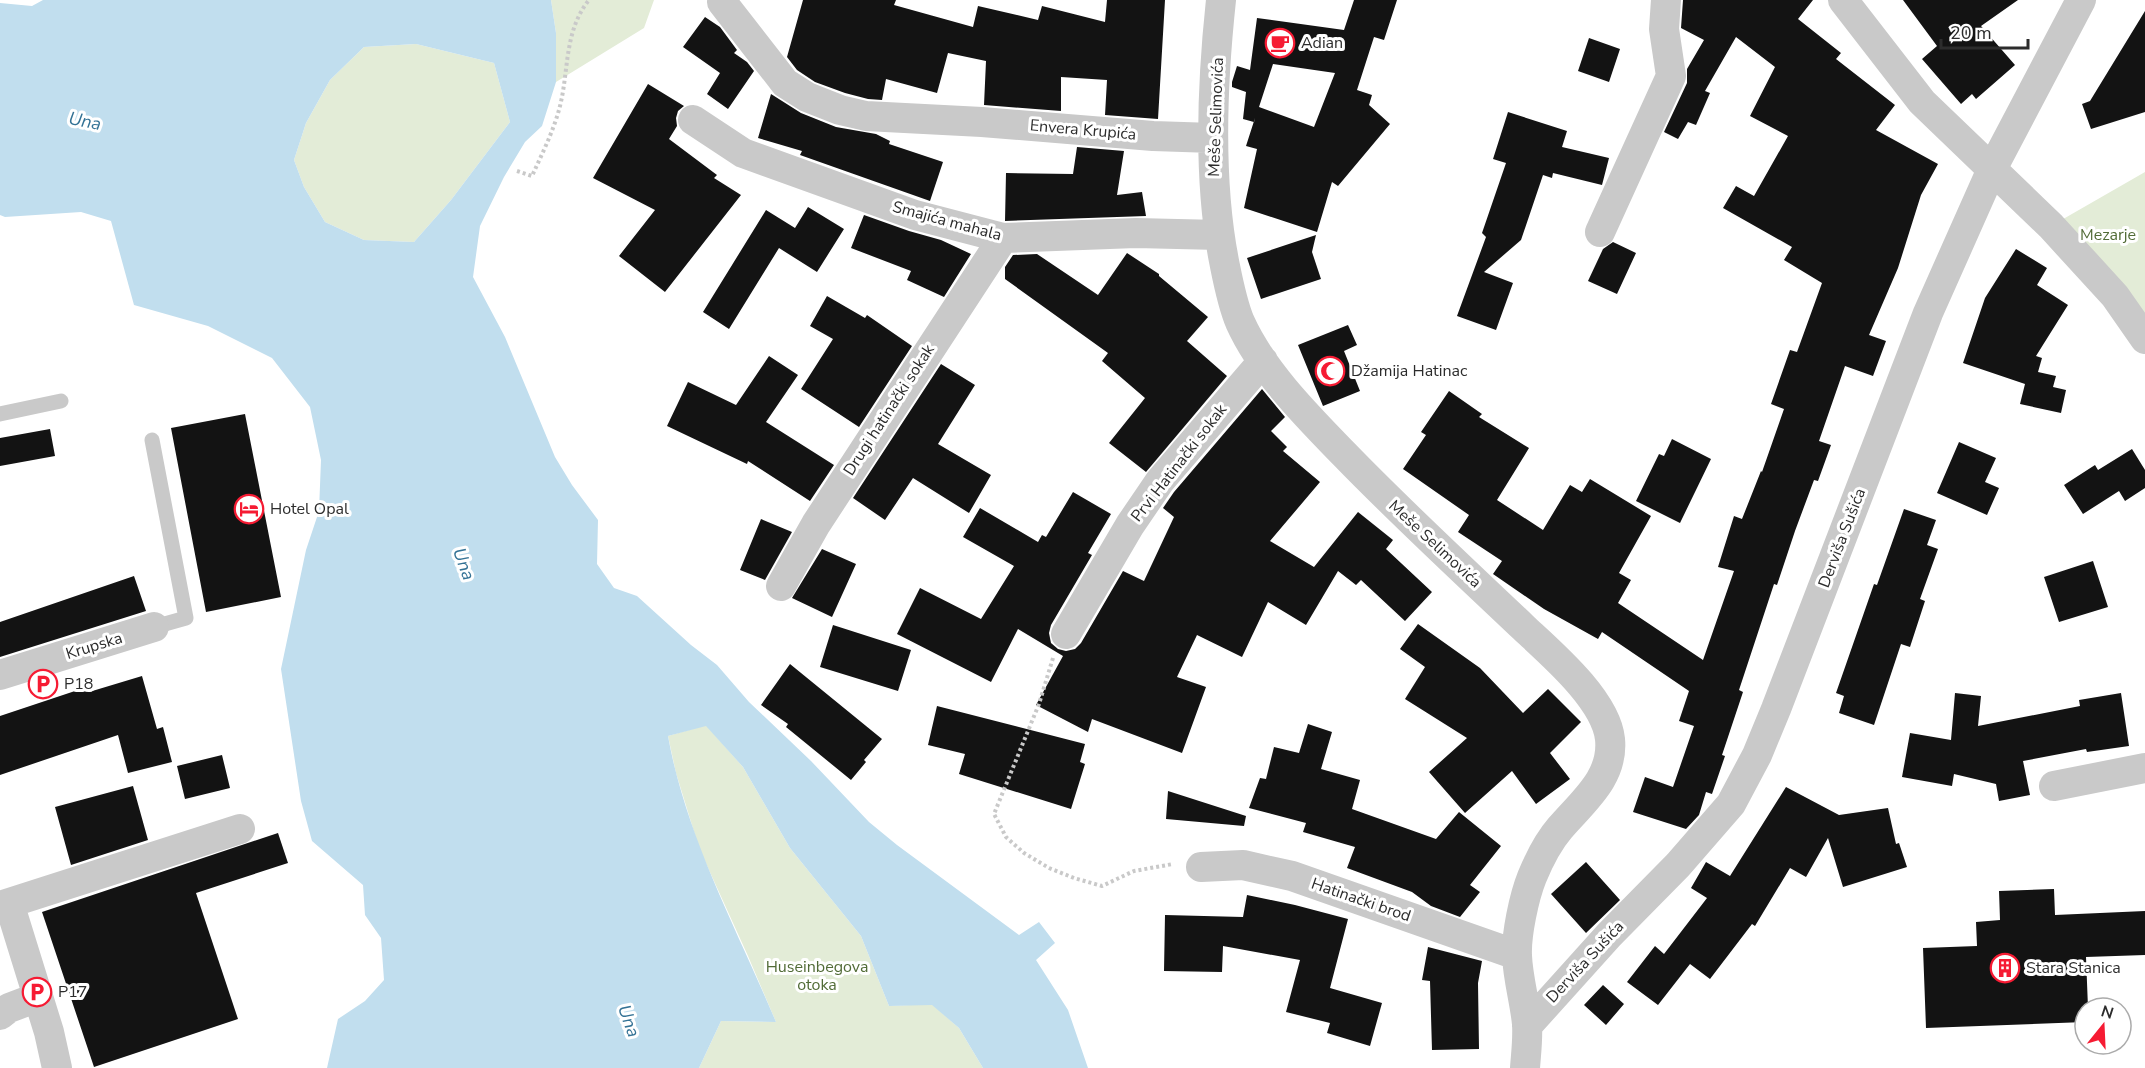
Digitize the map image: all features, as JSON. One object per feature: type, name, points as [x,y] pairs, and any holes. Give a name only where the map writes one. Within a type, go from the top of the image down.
[{"type":"street","name":"Meše Selimovića","points":[[1221,0],[1213,138],[1214,182],[1219,235],[1228,280],[1240,321],[1263,361],[1308,418],[1378,490],[1540,643],[1592,696],[1605,720],[1610,740],[1607,766],[1597,787],[1557,831],[1541,855],[1530,880],[1523,905],[1517,955],[1527,1026],[1525,1068]]},
{"type":"street","points":[[1600,232],[1671,76],[1664,29],[1666,0]]},
{"type":"street","points":[[1843,0],[1922,102],[2051,226],[2115,296],[2145,339]]},
{"type":"street","name":"Derviša Sušića","points":[[1527,1026],[1609,935],[1678,865],[1731,804],[1757,754],[1776,709],[1928,313],[1992,169],[2081,0]]},
{"type":"street","name":"Envera Krupića","points":[[722,2],[785,83],[807,97],[840,110],[866,116],[1153,136],[1213,138]]},
{"type":"street","name":"Smajića mahala","points":[[693,120],[743,153],[915,214],[1003,238],[1136,233],[1219,235]]},
{"type":"street","name":"Drugi hatinački sokak","points":[[781,586],[816,524],[1003,238]]},
{"type":"street","name":"Prvi Hatinački sokak","points":[[1066,634],[1130,525],[1160,481],[1263,361]]},
{"type":"street","name":"Krupska","points":[[0,675],[154,627]]},
{"type":"street","points":[[2054,786],[2145,768]]},
{"type":"street","points":[[57,1068],[38,997],[5,905],[240,828]]},
{"type":"street","name":"Hatinački brod","points":[[1202,867],[1243,865],[1292,876],[1517,955]]},
{"type":"street","points":[[0,1016],[9,1008],[38,997]]},
{"type":"lane","points":[[0,414],[61,401]]},
{"type":"lane","points":[[152,440],[186,618],[154,627]]},
{"type":"path","points":[[517,171],[532,176],[539,162],[560,106],[566,58],[572,36],[580,11],[589,0]]},
{"type":"path","points":[[1066,634],[1050,663],[1039,704],[994,813],[1006,837],[1049,868],[1102,886],[1134,871],[1168,863],[1202,867]]},
{"type":"green space","points":[[551,0],[654,0],[644,28],[556,82],[556,33]]},
{"type":"green space","points":[[416,44],[494,63],[510,122],[451,200],[414,242],[364,240],[325,222],[304,187],[294,160],[306,123],[330,80],[364,47]]},
{"type":"green space","name":"Mezarje","points":[[2145,172],[2145,339],[2051,226]]},
{"type":"green space","name":"Huseinbegova otoka","points":[[706,725],[743,767],[790,848],[861,936],[889,1006],[932,1004],[959,1028],[983,1068],[699,1068],[721,1021],[776,1022],[699,848],[676,773],[668,736]]},
{"type":"water","name":"Una","points":[[43,0],[551,0],[556,33],[556,82],[542,126],[525,142],[504,177],[480,226],[473,277],[505,337],[555,457],[598,520],[597,564],[614,588],[637,596],[691,645],[717,665],[749,702],[811,761],[869,822],[897,845],[1019,935],[1039,922],[1055,943],[1036,960],[1068,1010],[1088,1068],[983,1068],[959,1028],[932,1005],[889,1006],[861,936],[790,848],[743,767],[706,726],[668,736],[676,773],[714,882],[776,1022],[721,1021],[699,1068],[327,1068],[338,1019],[365,1001],[384,980],[381,938],[365,915],[363,885],[312,841],[301,801],[281,669],[306,550],[319,511],[321,460],[310,407],[272,358],[208,326],[134,305],[111,221],[81,212],[5,217],[0,215],[0,3],[32,6]],"holes":[[[416,44],[494,63],[510,122],[451,200],[414,242],[364,240],[325,222],[304,187],[294,160],[306,123],[330,80],[364,47]]]},
{"type":"building","points":[[803,0],[896,0],[894,5],[973,27],[978,6],[1038,20],[1042,6],[1105,22],[1107,0],[1165,0],[1158,119],[1105,115],[1107,80],[1061,77],[1061,111],[984,105],[986,61],[948,53],[937,93],[886,79],[882,100],[845,93],[815,82],[797,70],[787,57]]},
{"type":"building","points":[[1354,0],[1397,0],[1384,40],[1374,37],[1357,90],[1372,95],[1369,105],[1390,124],[1338,186],[1332,182],[1317,232],[1244,208],[1257,149],[1246,146],[1254,122],[1243,119],[1246,92],[1232,87],[1232,82],[1237,66],[1250,70],[1257,18],[1344,30]],"holes":[[[1273,64],[1335,73],[1314,127],[1259,107]]]},
{"type":"building","points":[[1683,0],[1813,0],[1798,19],[1841,53],[1836,59],[1895,105],[1876,130],[1938,164],[1921,195],[1898,268],[1869,335],[1886,341],[1873,376],[1845,366],[1819,441],[1831,445],[1818,481],[1814,480],[1777,585],[1774,584],[1739,690],[1743,692],[1712,794],[1706,792],[1699,815],[1686,829],[1633,812],[1645,777],[1673,787],[1694,726],[1679,721],[1689,691],[1602,632],[1598,639],[1544,609],[1493,574],[1502,561],[1458,532],[1469,515],[1403,469],[1426,435],[1421,432],[1449,391],[1482,414],[1479,417],[1529,448],[1497,500],[1543,530],[1570,485],[1582,492],[1590,479],[1651,516],[1619,573],[1631,580],[1618,603],[1703,660],[1734,571],[1718,567],[1734,516],[1742,519],[1762,472],[1784,409],[1771,404],[1790,350],[1797,352],[1822,283],[1784,260],[1792,247],[1723,208],[1736,186],[1754,196],[1788,136],[1750,116],[1775,67],[1736,37],[1705,91],[1710,93],[1696,125],[1688,122],[1678,139],[1664,132],[1687,83],[1687,69],[1704,40],[1681,28]]},
{"type":"building","points":[[1903,0],[2018,0],[1981,26],[2015,65],[1976,99],[1972,94],[1961,104],[1922,59],[1937,46]]},
{"type":"building","points":[[2145,11],[2145,112],[2091,129],[2082,104],[2090,101]]},
{"type":"building","points":[[705,17],[720,27],[737,50],[734,53],[747,62],[754,71],[728,109],[707,94],[720,73],[683,47]]},
{"type":"building","points":[[1589,38],[1620,49],[1609,82],[1578,71]]},
{"type":"building","points":[[648,84],[684,106],[678,111],[677,126],[669,139],[717,175],[714,178],[741,195],[665,292],[619,256],[655,210],[593,178]]},
{"type":"building","points":[[771,94],[801,113],[836,127],[876,134],[890,141],[889,144],[943,162],[930,201],[800,155],[802,151],[758,138]]},
{"type":"building","points":[[1508,112],[1567,131],[1562,147],[1609,158],[1602,185],[1553,173],[1552,178],[1543,175],[1521,240],[1484,272],[1513,283],[1496,330],[1457,316],[1486,237],[1482,233],[1506,163],[1493,159]]},
{"type":"building","points":[[1077,147],[1124,151],[1117,195],[1142,192],[1146,216],[1005,221],[1006,173],[1073,174]]},
{"type":"building","points":[[808,207],[844,229],[817,272],[779,248],[729,329],[703,312],[766,210],[795,228]]},
{"type":"building","points":[[864,215],[941,240],[971,254],[944,297],[907,280],[911,271],[851,248]]},
{"type":"building","points":[[1316,235],[1312,252],[1321,279],[1261,299],[1247,258]]},
{"type":"building","points":[[1613,242],[1636,253],[1617,294],[1588,281],[1603,249]]},
{"type":"building","points":[[2016,249],[2047,268],[2037,285],[2068,305],[2036,356],[2042,358],[2038,372],[2056,376],[2053,387],[2066,390],[2061,413],[2020,404],[2025,384],[1963,363],[1985,298]]},
{"type":"building","points":[[1127,253],[1159,274],[1208,317],[1187,341],[1227,376],[1146,472],[1109,443],[1145,398],[1102,361],[1108,353],[1005,279],[1005,267],[1013,255],[1037,254],[1098,295]]},
{"type":"building","points":[[827,296],[865,318],[867,315],[912,346],[859,427],[801,389],[833,339],[810,326]]},
{"type":"building","name":"Džamija Hatinac","points":[[1348,325],[1357,345],[1344,351],[1360,391],[1323,406],[1298,345]]},
{"type":"building","points":[[769,356],[798,375],[766,422],[834,465],[810,501],[748,461],[747,464],[667,426],[688,382],[736,405]]},
{"type":"building","points":[[941,364],[975,385],[938,444],[991,475],[969,513],[913,478],[885,520],[853,498]]},
{"type":"building","points":[[1262,389],[1285,417],[1271,431],[1287,447],[1283,451],[1320,482],[1270,541],[1314,567],[1358,512],[1393,540],[1386,549],[1432,592],[1405,621],[1361,580],[1356,585],[1338,571],[1306,625],[1268,602],[1242,657],[1197,635],[1177,677],[1206,687],[1182,753],[1092,719],[1088,732],[1036,705],[1063,656],[1018,629],[991,682],[897,634],[920,588],[981,619],[1014,566],[963,537],[980,508],[1038,542],[1042,535],[1046,537],[1073,492],[1111,514],[1088,553],[1092,555],[1051,625],[1049,633],[1051,643],[1058,649],[1066,651],[1075,649],[1081,643],[1123,571],[1144,581],[1174,517],[1163,508]]},
{"type":"building","name":"Hotel Opal","points":[[245,414],[281,597],[206,612],[171,428]]},
{"type":"building","points":[[50,429],[55,456],[0,466],[0,438]]},
{"type":"building","points":[[1672,439],[1711,459],[1680,523],[1636,501],[1659,454],[1664,456]]},
{"type":"building","points":[[1959,442],[1996,458],[1985,482],[1999,488],[1987,515],[1937,493]]},
{"type":"building","points":[[2132,449],[2145,470],[2145,488],[2125,501],[2119,491],[2083,514],[2064,485],[2095,465],[2098,470]]},
{"type":"building","points":[[1904,509],[1936,520],[1927,545],[1938,549],[1920,599],[1925,601],[1910,647],[1901,644],[1874,725],[1839,713],[1844,696],[1836,693],[1874,584],[1877,585]]},
{"type":"building","points":[[761,519],[792,532],[765,580],[740,570]]},
{"type":"building","points":[[822,549],[856,564],[832,617],[792,598]]},
{"type":"building","points":[[2093,561],[2108,607],[2059,622],[2044,577]]},
{"type":"building","points":[[134,576],[146,611],[0,657],[0,622]]},
{"type":"building","points":[[1418,624],[1480,668],[1523,713],[1548,689],[1581,722],[1550,753],[1570,779],[1536,804],[1512,771],[1465,813],[1429,772],[1467,738],[1405,699],[1425,667],[1400,649]]},
{"type":"building","points":[[833,625],[911,650],[898,691],[820,667]]},
{"type":"building","points":[[790,664],[882,739],[851,780],[786,727],[788,724],[761,705]]},
{"type":"building","points":[[142,676],[157,729],[163,727],[172,762],[128,773],[118,735],[0,775],[0,716],[87,687],[89,692]]},
{"type":"building","points":[[1955,693],[1981,696],[1978,726],[2080,706],[2079,700],[2121,693],[2129,746],[2087,752],[2086,749],[2023,761],[2030,795],[1999,801],[1996,784],[1954,774],[1952,786],[1902,777],[1910,733],[1951,740]]},
{"type":"building","points":[[937,706],[1085,744],[1080,762],[1085,764],[1071,809],[959,774],[965,754],[928,745]]},
{"type":"building","points":[[1308,724],[1332,732],[1321,769],[1360,780],[1352,809],[1436,839],[1459,812],[1501,846],[1470,885],[1480,892],[1460,917],[1431,906],[1412,892],[1347,868],[1355,847],[1303,832],[1306,823],[1249,808],[1260,778],[1266,779],[1274,747],[1299,753]]},
{"type":"building","points":[[222,755],[230,788],[185,799],[177,766]]},
{"type":"building","points":[[133,786],[148,840],[71,865],[55,807]]},
{"type":"building","points":[[1786,787],[1839,815],[1888,808],[1896,844],[1899,843],[1907,867],[1843,887],[1828,838],[1806,877],[1790,868],[1755,926],[1752,924],[1710,979],[1690,964],[1658,1005],[1627,982],[1655,946],[1664,954],[1707,898],[1691,888],[1706,862],[1730,876]]},
{"type":"building","points":[[1168,791],[1246,816],[1244,826],[1166,819]]},
{"type":"building","points":[[278,833],[288,863],[196,893],[238,1019],[94,1067],[42,912]]},
{"type":"building","points":[[1586,862],[1620,900],[1586,933],[1551,894]]},
{"type":"building","name":"Stara Stanica","points":[[2054,889],[2055,915],[2145,911],[2145,955],[2086,957],[2088,996],[2073,996],[2073,1022],[1926,1028],[1923,948],[1977,946],[1976,922],[2000,920],[1999,891]]},
{"type":"building","points":[[1247,895],[1348,919],[1330,988],[1382,1003],[1370,1046],[1327,1033],[1330,1023],[1286,1012],[1300,960],[1223,946],[1222,972],[1164,971],[1165,915],[1243,917]]},
{"type":"building","points":[[1428,947],[1482,961],[1478,983],[1479,1049],[1432,1050],[1430,981],[1422,980]]},
{"type":"building","points":[[1603,985],[1624,1004],[1606,1025],[1584,1005]]},
{"type":"place","name":"Adian","points":[[1280,43]]},
{"type":"place","name":"Džamija Hatinac","points":[[1330,371]]},
{"type":"place","name":"Hotel Opal","points":[[249,509]]},
{"type":"place","name":"P18","points":[[43,684]]},
{"type":"place","name":"Stara Stanica","points":[[2005,968]]},
{"type":"place","name":"P17","points":[[37,992]]}]
